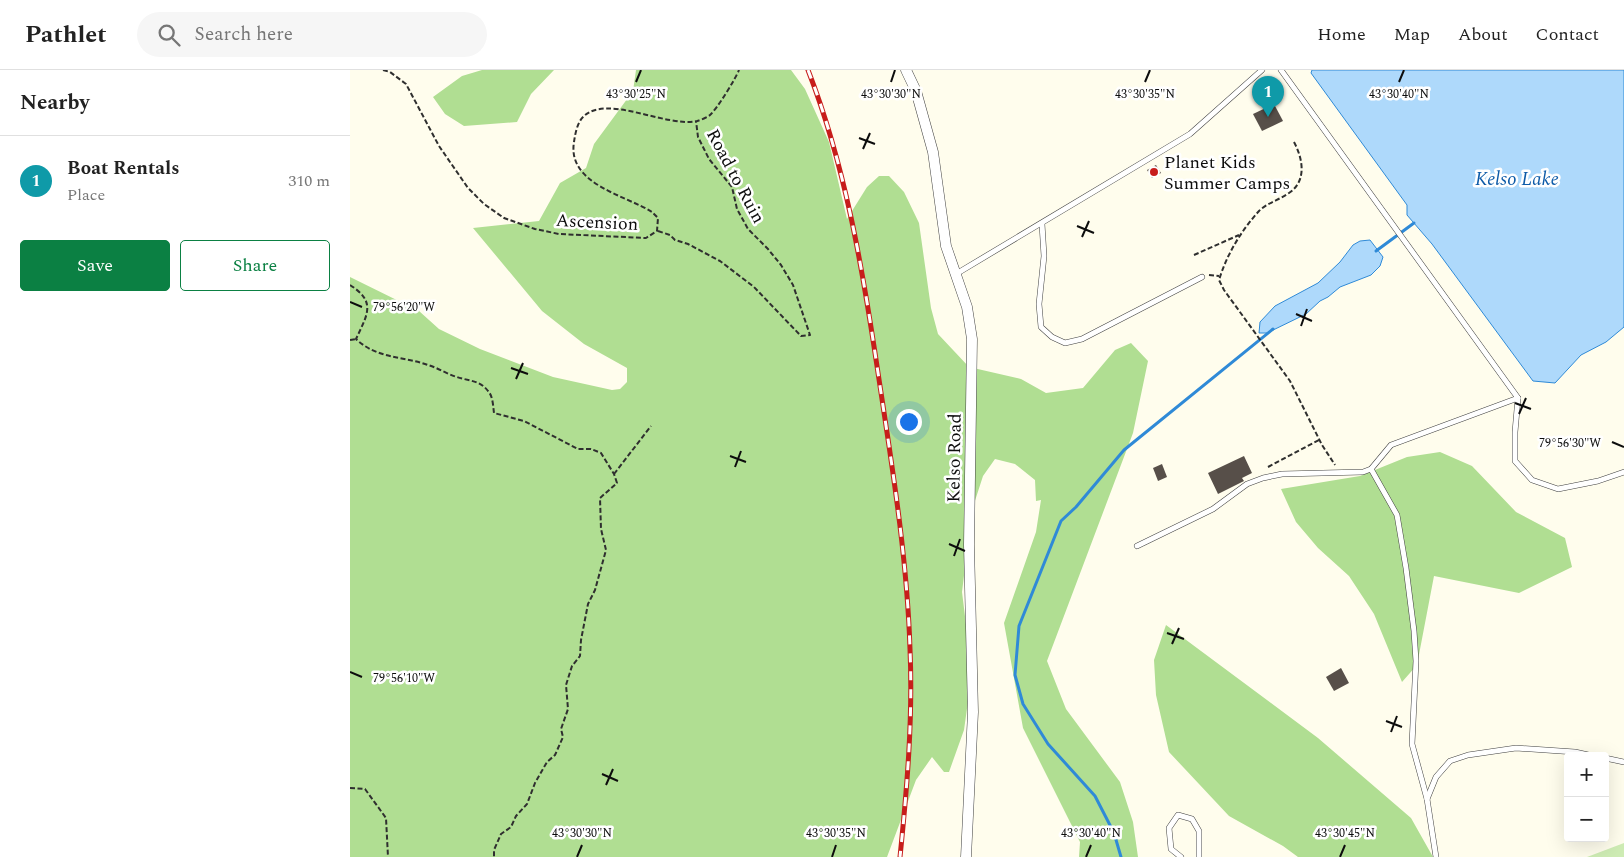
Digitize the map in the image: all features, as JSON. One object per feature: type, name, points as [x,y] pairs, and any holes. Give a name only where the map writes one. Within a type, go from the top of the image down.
[{"type":"street","name":"Kelso Road","points":[[906,70],[919,98],[933,152],[946,246],[967,307],[972,339],[969,545],[973,712],[966,857]]},
{"type":"lane","points":[[956,275],[1190,134],[1262,70]]},
{"type":"lane","points":[[1281,70],[1518,398],[1515,461],[1532,480],[1558,489],[1598,481],[1624,472]]},
{"type":"lane","points":[[1042,224],[1044,256],[1039,304],[1041,327],[1052,338],[1064,343],[1082,338],[1202,277]]},
{"type":"lane","points":[[1138,546],[1213,508],[1247,484],[1282,474],[1363,472],[1371,469],[1391,445],[1518,398]]},
{"type":"lane","points":[[1371,469],[1397,515],[1406,568],[1416,661],[1412,744],[1427,799],[1436,857]]},
{"type":"lane","points":[[1427,799],[1436,777],[1450,761],[1468,755],[1516,748],[1575,752]]},
{"type":"lane","points":[[1609,759],[1624,762]]},
{"type":"lane","points":[[1181,857],[1171,848],[1169,828],[1178,815],[1192,819],[1199,831],[1199,857]]},
{"type":"path","name":"Ascension","points":[[383,70],[390,72],[406,84],[439,146],[468,188],[484,204],[504,218],[535,229],[560,234],[646,238],[658,231],[658,218],[652,212],[587,178],[577,166],[573,148],[575,134],[582,118],[593,110],[614,109],[674,122],[696,121]]},
{"type":"path","points":[[696,121],[710,116],[739,70]]},
{"type":"path","name":"Road to Ruin","points":[[658,231],[670,235],[675,240],[688,244],[720,261],[754,287],[801,336],[810,335],[793,285],[781,265],[748,229],[737,208],[732,187],[710,159],[698,137],[696,121]]},
{"type":"path","points":[[1294,142],[1299,152],[1302,168],[1298,185],[1290,193],[1261,210],[1239,235],[1219,280],[1224,290],[1290,381],[1319,440],[1340,472]]},
{"type":"path","points":[[1194,255],[1239,235]]},
{"type":"path","points":[[1202,277],[1220,276]]},
{"type":"path","points":[[350,285],[361,292],[367,302],[367,316],[356,339]]},
{"type":"path","points":[[350,340],[356,339]]},
{"type":"path","points":[[356,339],[362,346],[387,357],[427,364],[457,378],[472,380],[488,390],[493,401],[494,413],[524,421],[578,449],[601,453],[614,474],[617,483],[600,498],[601,529],[606,550],[595,590],[588,604],[580,640],[580,656],[572,666],[566,685],[568,709],[561,728],[563,737],[555,755],[547,762],[535,783],[527,804],[516,816],[511,827],[501,834],[494,850],[494,857]]},
{"type":"path","points":[[614,474],[651,426]]},
{"type":"path","points":[[1268,467],[1319,440]]},
{"type":"path","points":[[350,788],[364,789],[386,818],[388,857]]},
{"type":"green space","points":[[482,70],[554,70],[531,94],[517,122],[464,126],[445,114],[433,97],[462,76]]},
{"type":"green space","points":[[636,70],[791,70],[805,89],[829,142],[847,219],[867,187],[879,176],[889,176],[904,192],[919,223],[931,308],[938,334],[969,367],[1021,379],[1046,393],[1083,388],[1115,350],[1131,343],[1148,361],[1133,433],[1047,661],[1066,709],[1120,782],[1133,822],[1138,857],[1079,857],[1080,842],[1023,728],[1004,623],[1036,532],[1041,500],[1036,501],[1035,480],[1015,464],[995,459],[983,476],[972,510],[962,592],[972,673],[964,730],[949,772],[944,772],[932,757],[916,780],[887,857],[350,857],[350,277],[419,311],[439,329],[480,349],[553,377],[612,390],[620,389],[627,382],[627,368],[584,344],[542,311],[473,228],[539,221],[560,183],[586,168],[594,144],[633,91]]},
{"type":"green space","points":[[1440,452],[1472,466],[1516,512],[1565,538],[1572,567],[1519,593],[1434,576],[1417,665],[1402,682],[1374,614],[1349,576],[1318,548],[1296,522],[1281,489],[1360,476],[1407,457]]},
{"type":"green space","points":[[1166,625],[1318,738],[1411,818],[1433,857],[1298,857],[1283,846],[1229,816],[1169,752],[1156,695],[1154,660]]},
{"type":"green space","points":[[1624,843],[1624,857],[1587,857]]},
{"type":"water","name":"Kelso Lake","points":[[1312,70],[1624,70],[1624,327],[1606,342],[1581,355],[1555,383],[1533,381],[1432,244],[1407,215],[1407,205],[1311,73]]},
{"type":"water","points":[[1370,240],[1383,257],[1380,266],[1371,275],[1340,287],[1306,314],[1267,333],[1259,333],[1260,322],[1275,306],[1318,283],[1340,262],[1353,245],[1360,241]]},
{"type":"building","points":[[1274,104],[1283,121],[1262,131],[1253,114]]},
{"type":"building","name":"Planet Kids Summer Camps","points":[[1156,165],[1161,173],[1152,178],[1147,170]]},
{"type":"building","points":[[1244,456],[1252,473],[1242,478],[1244,481],[1218,494],[1208,473]]},
{"type":"building","points":[[1162,464],[1167,477],[1158,481],[1153,468]]},
{"type":"building","points":[[1341,668],[1349,683],[1334,691],[1326,677]]},
{"type":"waterway","points":[[1376,251],[1414,223]]},
{"type":"waterway","points":[[1121,857],[1114,833],[1095,796],[1048,744],[1023,704],[1015,675],[1019,626],[1061,521],[1076,507],[1124,450],[1273,329]]},
{"type":"railway","points":[[808,70],[832,142],[851,216],[871,328],[898,507],[906,578],[911,675],[907,779],[900,857]]},
{"type":"place","name":"Boat Rentals","points":[[1268,117]]},
{"type":"place","name":"Planet Kids Summer Camps","points":[[1154,172]]}]
